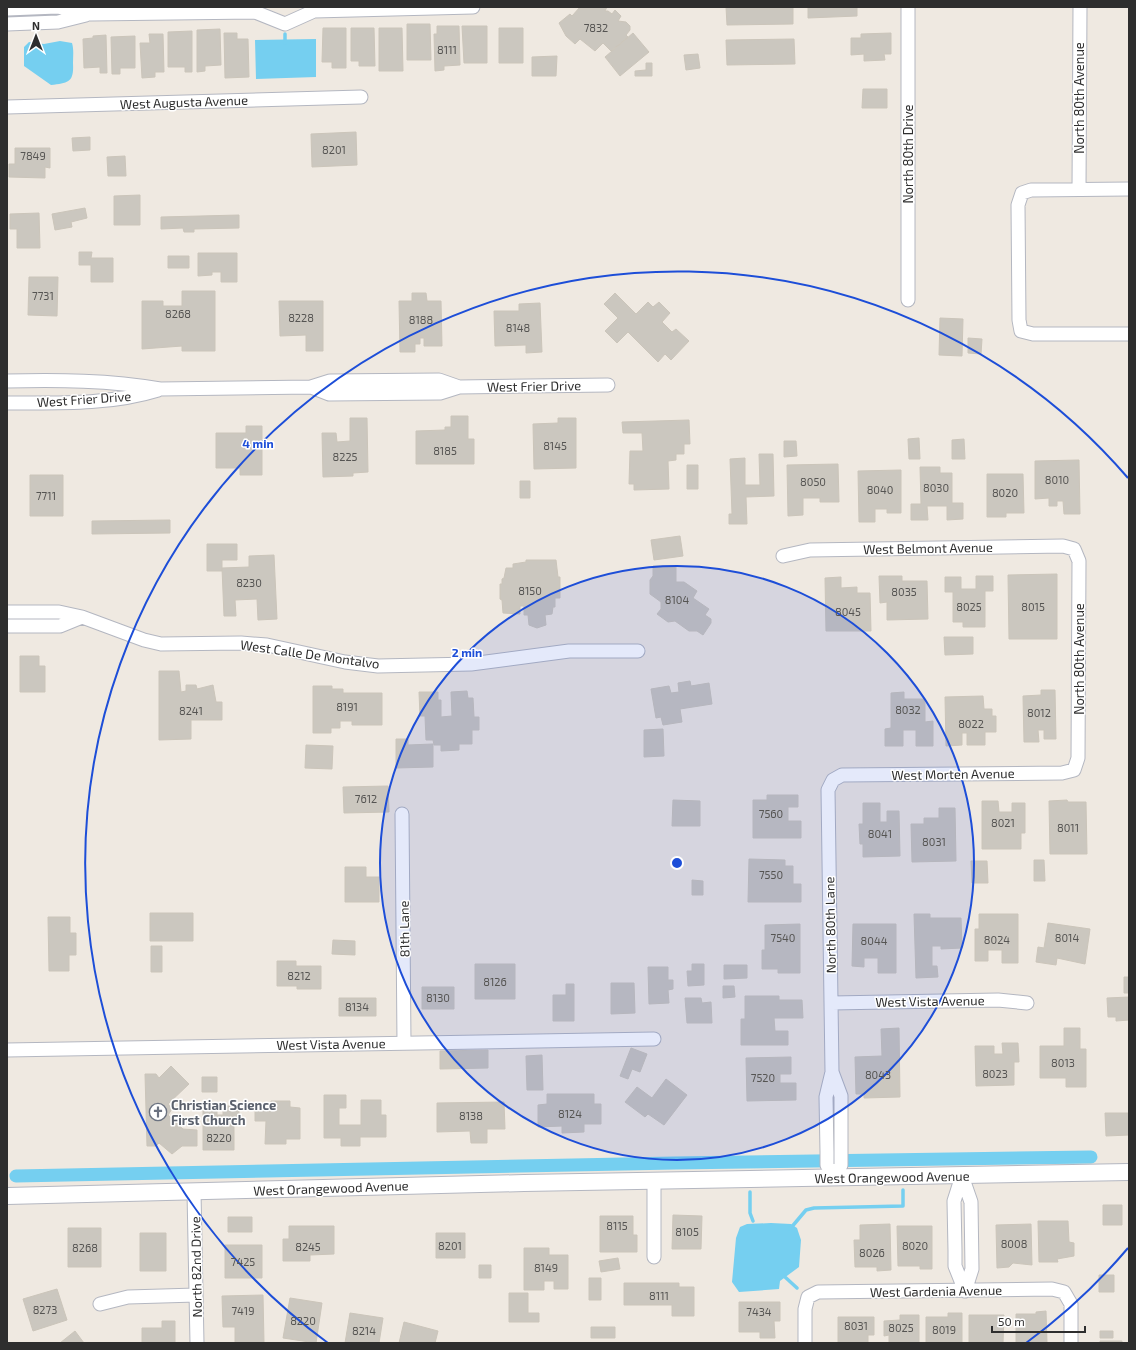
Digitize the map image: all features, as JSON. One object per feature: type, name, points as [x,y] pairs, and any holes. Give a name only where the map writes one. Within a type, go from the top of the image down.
[{"type":"street","points":[[7,9],[57,7],[91,10],[260,9],[285,24],[309,9],[474,7]]},
{"type":"street","name":"North 80th Drive","points":[[908,7],[908,300]]},
{"type":"street","name":"North 80th Avenue","points":[[1079,189],[1080,7]]},
{"type":"street","points":[[45,8],[45,22]]},
{"type":"street","points":[[7,24],[58,22],[91,10]]},
{"type":"street","name":"West Augusta Avenue","points":[[7,107],[360,97]]},
{"type":"street","points":[[1129,189],[1031,190],[1022,193],[1018,205],[1018,320],[1021,331],[1033,334],[1129,334]]},
{"type":"street","name":"West Frier Drive","points":[[7,381],[63,380],[136,385],[160,389],[311,387],[330,381],[439,380],[459,387],[608,384]]},
{"type":"street","points":[[38,381],[38,403]]},
{"type":"street","name":"West Frier Drive","points":[[7,403],[38,403],[138,396],[160,389]]},
{"type":"street","name":"West Belmont Avenue","points":[[783,556],[818,550],[1063,546],[1074,549]]},
{"type":"street","name":"North 80th Avenue","points":[[1074,549],[1079,561],[1078,758],[1074,770]]},
{"type":"street","name":"West Calle De Montalvo","points":[[7,612],[59,612],[82,617],[144,640],[161,644],[241,643],[267,645],[345,662],[378,666],[471,664],[569,651],[638,651]]},
{"type":"street","points":[[38,612],[39,626]]},
{"type":"street","points":[[7,626],[60,626],[82,617]]},
{"type":"street","name":"West Morten Avenue","points":[[832,780],[842,775],[1062,773],[1074,770]]},
{"type":"street","name":"North 80th Lane","points":[[832,780],[828,790],[832,1072],[826,1097],[826,1113],[834,1164]]},
{"type":"street","name":"81th Lane","points":[[402,814],[404,1043]]},
{"type":"street","name":"West Vista Avenue","points":[[832,1003],[998,1000],[1028,1003]]},
{"type":"street","name":"West Vista Avenue","points":[[7,1050],[654,1039]]},
{"type":"street","name":"North 80th Lane","points":[[832,1072],[841,1096],[841,1112],[834,1164]]},
{"type":"street","points":[[826,1113],[841,1112]]},
{"type":"street","name":"West Orangewood Avenue","points":[[7,1196],[654,1181],[834,1164],[962,1176],[1129,1172]]},
{"type":"street","points":[[962,1176],[954,1201],[954,1233],[956,1266],[965,1291]]},
{"type":"street","points":[[962,1176],[971,1202],[972,1269],[965,1291]]},
{"type":"street","points":[[654,1181],[654,1257]]},
{"type":"street","name":"North 82nd Drive","points":[[194,1192],[197,1343]]},
{"type":"street","points":[[954,1233],[971,1233]]},
{"type":"street","name":"West Gardenia Avenue","points":[[805,1343],[805,1309],[808,1297],[818,1292],[1052,1289],[1064,1292],[1071,1304],[1071,1343]]},
{"type":"street","points":[[100,1304],[128,1297],[196,1295]]},
{"type":"water","points":[[316,39],[316,77],[256,79],[255,40]]},
{"type":"water","points":[[60,41],[72,43],[73,74],[66,82],[51,85],[24,66],[24,47],[29,42],[44,44]]},
{"type":"water","points":[[747,1224],[791,1224],[797,1228],[801,1240],[799,1267],[780,1281],[779,1289],[739,1292],[732,1282],[736,1238],[740,1227]]},
{"type":"building","points":[[580,7],[607,7],[605,11],[612,14],[615,10],[621,16],[618,21],[626,22],[630,26],[630,30],[626,35],[628,37],[611,51],[603,43],[595,51],[580,39],[575,44],[566,36],[559,23],[570,14],[572,16]]},
{"type":"building","points":[[726,7],[793,7],[793,24],[727,25]]},
{"type":"building","points":[[808,7],[857,7],[857,16],[808,18]]},
{"type":"building","points":[[407,24],[430,24],[431,60],[407,60]]},
{"type":"building","points":[[437,26],[459,26],[460,65],[444,66],[444,70],[435,71],[434,34],[437,34]]},
{"type":"building","points":[[462,26],[487,26],[487,63],[464,63]]},
{"type":"building","points":[[323,28],[346,28],[346,68],[332,68],[332,62],[322,62]]},
{"type":"building","points":[[351,28],[374,28],[375,66],[359,66],[359,61],[351,61]]},
{"type":"building","points":[[379,28],[402,28],[403,71],[379,71]]},
{"type":"building","points":[[499,28],[523,28],[523,63],[499,63]]},
{"type":"building","points":[[220,29],[221,65],[205,66],[205,71],[197,72],[197,30]]},
{"type":"building","points":[[192,31],[192,72],[185,72],[185,67],[168,67],[168,32]]},
{"type":"building","points":[[224,33],[237,33],[237,39],[248,39],[249,77],[225,78]]},
{"type":"building","points":[[633,33],[649,52],[620,76],[605,57]]},
{"type":"building","points":[[891,33],[891,54],[884,54],[885,60],[864,61],[864,54],[851,55],[851,38],[861,38],[861,34]]},
{"type":"building","points":[[149,34],[163,34],[164,72],[155,72],[155,77],[142,78],[140,43],[150,43]]},
{"type":"building","points":[[106,35],[107,73],[100,73],[100,67],[84,68],[83,39],[93,38],[93,36]]},
{"type":"building","points":[[135,36],[135,68],[120,68],[120,74],[112,74],[111,37]]},
{"type":"building","points":[[794,39],[795,64],[727,65],[726,40]]},
{"type":"building","points":[[698,54],[700,68],[686,70],[684,55]]},
{"type":"building","points":[[557,56],[556,76],[532,76],[532,57]]},
{"type":"building","points":[[646,63],[652,63],[652,76],[635,76],[635,71],[646,70]]},
{"type":"building","points":[[863,89],[887,89],[887,108],[862,108]]},
{"type":"building","points":[[356,132],[357,165],[312,167],[311,134]]},
{"type":"building","points":[[90,137],[90,150],[73,151],[72,138]]},
{"type":"building","points":[[15,148],[50,148],[50,168],[45,167],[45,178],[9,177],[9,164],[15,164]]},
{"type":"building","points":[[125,156],[126,176],[108,176],[107,157]]},
{"type":"building","points":[[140,195],[140,225],[114,225],[114,196]]},
{"type":"building","points":[[85,208],[87,218],[71,222],[72,227],[55,230],[52,214]]},
{"type":"building","points":[[39,213],[40,248],[17,248],[17,229],[10,229],[10,214]]},
{"type":"building","points":[[239,215],[239,228],[194,229],[194,232],[184,232],[183,228],[161,229],[161,217]]},
{"type":"building","points":[[79,252],[92,252],[91,258],[113,258],[113,282],[91,282],[91,265],[79,265]]},
{"type":"building","points":[[198,253],[237,253],[237,282],[221,282],[221,272],[212,272],[212,275],[198,276]]},
{"type":"building","points":[[168,256],[189,256],[189,268],[168,268]]},
{"type":"building","points":[[29,277],[58,277],[57,316],[28,315]]},
{"type":"building","points":[[182,291],[215,291],[215,351],[182,351],[182,346],[142,349],[142,301],[163,301],[163,306],[182,306]]},
{"type":"building","points":[[412,293],[426,293],[427,301],[441,301],[442,346],[424,346],[424,338],[420,338],[420,344],[415,344],[415,352],[400,352],[399,301],[412,301]]},
{"type":"building","points":[[615,293],[636,314],[648,302],[653,307],[659,302],[670,313],[662,322],[672,332],[676,329],[689,341],[671,360],[665,354],[658,362],[628,332],[617,343],[605,331],[618,318],[604,304]]},
{"type":"building","points":[[279,301],[323,301],[323,351],[306,351],[306,335],[280,336]]},
{"type":"building","points":[[540,303],[542,352],[526,353],[526,345],[495,346],[494,311],[519,311],[519,304]]},
{"type":"building","points":[[940,318],[963,319],[962,356],[939,355]]},
{"type":"building","points":[[968,338],[982,339],[981,354],[968,353]]},
{"type":"building","points":[[451,416],[468,416],[468,439],[474,439],[474,464],[416,464],[416,431],[445,430],[445,427],[451,427]]},
{"type":"building","points":[[350,418],[367,418],[368,472],[353,473],[353,476],[323,477],[322,433],[336,433],[337,442],[350,441]]},
{"type":"building","points":[[558,418],[576,418],[576,468],[534,469],[533,424],[558,423]]},
{"type":"building","points":[[689,420],[690,444],[684,444],[684,454],[676,454],[676,460],[668,461],[669,489],[634,490],[634,484],[629,484],[630,451],[643,451],[642,433],[623,433],[622,422]]},
{"type":"building","points":[[246,426],[262,426],[262,475],[240,475],[240,468],[216,468],[216,433],[246,433]]},
{"type":"building","points":[[919,438],[920,459],[909,459],[908,439]]},
{"type":"building","points":[[964,439],[965,459],[952,459],[952,440]]},
{"type":"building","points":[[784,441],[796,441],[797,456],[784,457]]},
{"type":"building","points":[[759,454],[773,454],[774,496],[746,497],[747,524],[729,524],[729,514],[732,514],[730,459],[745,458],[745,485],[760,485]]},
{"type":"building","points":[[1079,460],[1080,514],[1064,514],[1063,501],[1057,501],[1057,506],[1049,506],[1049,498],[1035,499],[1035,461]]},
{"type":"building","points":[[838,464],[839,502],[820,502],[820,498],[803,498],[803,515],[788,516],[787,465]]},
{"type":"building","points":[[687,465],[698,465],[698,489],[687,489]]},
{"type":"building","points":[[920,467],[940,467],[940,473],[952,473],[952,503],[963,503],[963,519],[947,520],[947,506],[927,506],[928,520],[911,520],[911,504],[921,504]]},
{"type":"building","points":[[901,470],[901,513],[887,513],[887,509],[875,509],[875,522],[859,522],[858,471]]},
{"type":"building","points":[[987,474],[1023,474],[1024,513],[1006,513],[1006,517],[987,517]]},
{"type":"building","points":[[30,475],[63,475],[63,516],[30,516]]},
{"type":"building","points":[[520,481],[530,481],[530,498],[520,498]]},
{"type":"building","points":[[170,520],[170,533],[92,534],[92,521]]},
{"type":"building","points":[[680,536],[683,556],[654,560],[651,540]]},
{"type":"building","points":[[207,544],[237,544],[237,560],[222,560],[222,571],[207,571]]},
{"type":"building","points":[[274,555],[277,619],[258,620],[257,599],[235,600],[236,616],[224,616],[222,568],[249,567],[249,556]]},
{"type":"building","points":[[526,560],[556,560],[558,577],[560,577],[560,598],[555,598],[555,607],[553,607],[552,614],[545,615],[546,625],[537,628],[529,625],[528,615],[524,615],[524,606],[520,606],[520,614],[503,613],[502,600],[500,599],[500,584],[502,584],[502,579],[504,578],[506,568],[513,568],[513,564],[526,562]]},
{"type":"building","points":[[653,566],[676,566],[676,582],[684,582],[697,591],[693,598],[709,609],[705,615],[711,619],[711,623],[703,635],[697,631],[689,631],[675,621],[668,622],[657,614],[661,609],[661,602],[650,594],[650,580],[653,576]]},
{"type":"building","points":[[1057,574],[1057,639],[1009,639],[1008,575]]},
{"type":"building","points":[[879,576],[902,576],[902,581],[927,581],[928,619],[887,620],[887,602],[880,603]]},
{"type":"building","points":[[976,576],[993,576],[993,591],[985,591],[985,627],[963,627],[963,622],[953,622],[953,592],[945,592],[945,577],[961,577],[961,589],[976,589]]},
{"type":"building","points":[[841,577],[841,588],[857,587],[857,593],[870,593],[871,631],[826,631],[825,578]]},
{"type":"building","points":[[944,637],[973,637],[973,654],[945,655]]},
{"type":"building","points":[[20,656],[39,656],[39,666],[45,666],[45,692],[20,692]]},
{"type":"building","points":[[159,671],[179,671],[181,692],[186,691],[186,685],[196,685],[197,689],[213,685],[216,702],[222,702],[222,720],[191,720],[191,739],[159,740]]},
{"type":"building","points":[[690,681],[691,686],[709,683],[712,704],[680,709],[682,722],[663,725],[661,717],[656,718],[651,689],[669,686],[671,693],[679,692],[678,683]]},
{"type":"building","points":[[313,686],[332,686],[332,689],[343,689],[343,693],[382,693],[382,725],[352,725],[352,721],[340,721],[340,728],[331,728],[331,733],[313,733]]},
{"type":"building","points":[[1041,690],[1055,690],[1056,739],[1044,739],[1044,730],[1038,730],[1039,742],[1024,742],[1023,696],[1041,695]]},
{"type":"building","points":[[467,691],[468,698],[473,698],[474,717],[479,717],[479,730],[472,730],[472,744],[459,744],[459,750],[441,751],[441,745],[434,745],[433,740],[426,740],[425,716],[420,716],[419,692],[438,692],[438,700],[441,700],[441,717],[452,716],[451,692]]},
{"type":"building","points":[[904,692],[904,699],[925,699],[925,722],[933,721],[933,746],[916,746],[916,730],[903,730],[903,746],[885,746],[885,729],[891,728],[891,693]]},
{"type":"building","points":[[983,696],[984,709],[992,709],[992,716],[996,716],[996,732],[985,732],[985,745],[967,745],[967,733],[962,733],[962,745],[946,746],[945,697]]},
{"type":"building","points":[[663,729],[664,756],[644,757],[644,730]]},
{"type":"building","points":[[396,739],[408,739],[408,745],[433,744],[433,767],[396,768]]},
{"type":"building","points":[[306,745],[333,746],[332,769],[305,768]]},
{"type":"building","points":[[388,786],[389,812],[344,813],[343,787]]},
{"type":"building","points":[[767,795],[798,795],[798,807],[788,807],[788,821],[801,821],[801,838],[753,838],[753,800],[767,800]]},
{"type":"building","points":[[673,800],[700,801],[700,826],[672,826]]},
{"type":"building","points":[[1067,800],[1068,802],[1086,802],[1087,854],[1050,854],[1049,801]]},
{"type":"building","points":[[982,801],[998,801],[999,812],[1012,812],[1012,803],[1025,803],[1025,833],[1021,833],[1021,849],[982,849]]},
{"type":"building","points":[[863,803],[880,803],[880,822],[887,822],[887,811],[899,811],[900,856],[863,857],[863,844],[860,844],[859,824],[863,824]]},
{"type":"building","points":[[939,808],[955,808],[956,861],[912,862],[911,824],[924,824],[924,818],[939,818]]},
{"type":"building","points":[[749,859],[785,860],[785,866],[793,866],[793,884],[801,884],[801,902],[748,902]]},
{"type":"building","points":[[1034,860],[1044,860],[1045,881],[1034,881]]},
{"type":"building","points":[[971,861],[987,861],[988,883],[972,883]]},
{"type":"building","points":[[345,867],[366,867],[366,877],[379,877],[379,902],[345,902]]},
{"type":"building","points":[[692,880],[703,881],[703,895],[692,895]]},
{"type":"building","points":[[150,913],[193,913],[193,941],[150,941]]},
{"type":"building","points":[[914,914],[930,914],[930,918],[961,918],[962,948],[941,949],[941,946],[932,946],[932,966],[937,966],[938,977],[916,978]]},
{"type":"building","points":[[979,914],[1018,914],[1018,963],[1002,963],[1002,950],[988,950],[988,961],[975,961],[975,929],[979,929]]},
{"type":"building","points":[[48,917],[70,917],[70,933],[76,933],[76,955],[69,955],[69,971],[49,971]]},
{"type":"building","points":[[1048,923],[1090,929],[1085,964],[1057,958],[1056,965],[1036,962],[1038,947],[1044,948]]},
{"type":"building","points":[[800,924],[800,973],[778,973],[778,969],[762,969],[762,950],[765,950],[765,925]]},
{"type":"building","points":[[853,924],[896,924],[896,973],[878,973],[878,958],[864,958],[864,967],[852,966]]},
{"type":"building","points":[[333,940],[355,941],[355,955],[332,954]]},
{"type":"building","points":[[151,946],[162,946],[162,972],[151,972]]},
{"type":"building","points":[[277,961],[296,961],[296,966],[321,966],[321,989],[297,989],[297,986],[277,986]]},
{"type":"building","points":[[475,964],[515,964],[515,999],[475,999]]},
{"type":"building","points":[[692,964],[704,964],[704,985],[688,986],[687,971],[692,971]]},
{"type":"building","points":[[724,965],[747,965],[747,978],[724,979]]},
{"type":"building","points":[[648,967],[668,967],[668,980],[673,980],[673,989],[668,990],[669,1003],[649,1004]]},
{"type":"building","points":[[1124,977],[1129,977],[1129,993],[1124,993]]},
{"type":"building","points":[[611,983],[634,983],[635,1013],[611,1014]]},
{"type":"building","points":[[566,984],[574,984],[574,1021],[553,1021],[553,995],[566,995]]},
{"type":"building","points":[[723,986],[734,986],[735,997],[723,998]]},
{"type":"building","points":[[422,987],[454,987],[454,1009],[422,1009]]},
{"type":"building","points":[[745,996],[779,996],[779,1000],[802,1000],[803,1018],[774,1018],[775,1031],[788,1031],[788,1045],[741,1045],[741,1019],[745,1019]]},
{"type":"building","points":[[1129,997],[1129,1020],[1116,1021],[1116,1017],[1108,1017],[1107,998]]},
{"type":"building","points":[[339,998],[376,998],[376,1016],[339,1016]]},
{"type":"building","points":[[685,998],[701,998],[702,1003],[711,1002],[712,1023],[687,1023]]},
{"type":"building","points":[[899,1028],[900,1097],[864,1098],[864,1094],[856,1094],[855,1057],[882,1056],[881,1029]]},
{"type":"building","points":[[1064,1028],[1080,1028],[1080,1049],[1086,1049],[1086,1087],[1066,1087],[1066,1078],[1040,1078],[1040,1046],[1064,1046]]},
{"type":"building","points":[[1002,1043],[1018,1043],[1019,1062],[1014,1062],[1014,1085],[976,1086],[975,1046],[994,1046],[994,1054],[1003,1054]]},
{"type":"building","points":[[631,1048],[647,1054],[640,1072],[632,1069],[628,1079],[620,1076]]},
{"type":"building","points":[[488,1050],[488,1068],[440,1069],[440,1051]]},
{"type":"building","points":[[542,1055],[543,1090],[527,1090],[526,1056]]},
{"type":"building","points":[[791,1057],[791,1074],[780,1074],[780,1083],[796,1083],[796,1100],[747,1101],[746,1058]]},
{"type":"building","name":"Christian Science First Church","points":[[171,1066],[189,1084],[168,1104],[172,1109],[168,1115],[183,1129],[197,1130],[197,1146],[182,1146],[172,1154],[159,1143],[156,1146],[147,1146],[145,1074],[156,1074],[159,1078]]},
{"type":"building","points":[[202,1077],[217,1077],[217,1092],[202,1092]]},
{"type":"building","points":[[666,1079],[687,1095],[664,1125],[648,1114],[645,1117],[625,1102],[637,1087],[652,1098]]},
{"type":"building","points":[[547,1094],[594,1094],[594,1104],[601,1104],[601,1124],[584,1124],[584,1132],[562,1133],[562,1126],[538,1127],[538,1105],[547,1104]]},
{"type":"building","points":[[324,1095],[346,1095],[346,1108],[339,1108],[339,1125],[361,1125],[361,1100],[381,1100],[381,1115],[386,1115],[386,1137],[360,1137],[360,1146],[341,1146],[341,1138],[324,1138]]},
{"type":"building","points":[[271,1101],[290,1101],[290,1107],[300,1108],[300,1139],[286,1139],[286,1144],[265,1144],[266,1121],[255,1121],[255,1108],[271,1108]]},
{"type":"building","points":[[504,1102],[505,1129],[487,1129],[487,1143],[471,1143],[470,1131],[437,1132],[437,1103]]},
{"type":"building","points":[[203,1106],[217,1106],[217,1115],[223,1115],[223,1106],[239,1106],[239,1125],[234,1125],[234,1150],[203,1150]]},
{"type":"building","points":[[1105,1113],[1129,1113],[1129,1135],[1106,1136]]},
{"type":"building","points":[[1103,1205],[1122,1205],[1122,1225],[1103,1225]]},
{"type":"building","points":[[673,1215],[702,1216],[701,1249],[672,1249]]},
{"type":"building","points":[[600,1216],[633,1216],[633,1235],[637,1235],[637,1252],[600,1252]]},
{"type":"building","points":[[228,1217],[252,1217],[252,1232],[228,1232]]},
{"type":"building","points":[[1038,1221],[1068,1221],[1069,1242],[1074,1243],[1074,1256],[1057,1259],[1058,1262],[1039,1262]]},
{"type":"building","points":[[890,1224],[891,1270],[877,1271],[877,1267],[855,1267],[854,1240],[860,1240],[860,1225]]},
{"type":"building","points":[[1031,1224],[1032,1265],[1013,1263],[1009,1267],[997,1268],[996,1225]]},
{"type":"building","points":[[289,1226],[334,1226],[334,1254],[310,1255],[310,1261],[283,1261],[283,1239],[289,1239]]},
{"type":"building","points":[[897,1226],[932,1226],[932,1269],[920,1269],[920,1266],[898,1266]]},
{"type":"building","points":[[68,1228],[101,1228],[101,1267],[68,1267]]},
{"type":"building","points":[[140,1233],[166,1233],[166,1271],[140,1271]]},
{"type":"building","points":[[436,1233],[465,1233],[465,1258],[436,1258]]},
{"type":"building","points":[[225,1245],[262,1245],[262,1278],[225,1278]]},
{"type":"building","points":[[524,1248],[549,1248],[549,1255],[568,1255],[568,1289],[554,1289],[554,1281],[544,1281],[544,1290],[524,1290]]},
{"type":"building","points":[[618,1258],[620,1269],[601,1272],[599,1261]]},
{"type":"building","points":[[479,1265],[491,1265],[491,1278],[479,1278]]},
{"type":"building","points":[[1099,1275],[1114,1275],[1114,1292],[1099,1292]]},
{"type":"building","points":[[589,1278],[601,1278],[601,1300],[589,1300]]},
{"type":"building","points":[[624,1283],[679,1283],[679,1287],[694,1287],[694,1316],[672,1316],[672,1305],[624,1305]]},
{"type":"building","points":[[57,1289],[67,1320],[33,1331],[23,1299]]},
{"type":"building","points":[[509,1293],[528,1293],[528,1313],[539,1313],[539,1322],[509,1322]]},
{"type":"building","points":[[263,1295],[264,1343],[235,1343],[235,1327],[223,1327],[222,1296]]},
{"type":"building","points":[[290,1298],[322,1303],[316,1343],[283,1338]]},
{"type":"building","points":[[739,1302],[780,1302],[780,1321],[774,1321],[775,1338],[760,1338],[760,1332],[739,1332]]},
{"type":"building","points":[[1046,1311],[1047,1343],[1016,1343],[1016,1314],[1036,1314],[1036,1312]]},
{"type":"building","points":[[350,1313],[383,1318],[379,1343],[345,1343]]},
{"type":"building","points":[[948,1313],[962,1313],[962,1343],[926,1343],[926,1317],[948,1317]]},
{"type":"building","points":[[900,1315],[919,1315],[919,1343],[889,1343],[889,1335],[884,1336],[884,1321],[900,1320]]},
{"type":"building","points":[[969,1315],[1004,1315],[1003,1343],[969,1343]]},
{"type":"building","points":[[838,1317],[874,1317],[874,1335],[868,1335],[868,1343],[838,1343]]},
{"type":"building","points":[[162,1321],[175,1321],[175,1343],[142,1343],[142,1328],[162,1328]]},
{"type":"building","points":[[404,1322],[438,1331],[435,1343],[399,1343]]},
{"type":"building","points":[[591,1327],[615,1327],[615,1338],[591,1338]]},
{"type":"building","points":[[75,1331],[84,1343],[60,1343]]},
{"type":"building","points":[[1100,1331],[1113,1331],[1113,1338],[1100,1338]]},
{"type":"building","points":[[1100,1341],[1122,1341],[1122,1343],[1100,1343]]},
{"type":"waterway","points":[[285,34],[285,43]]},
{"type":"waterway","points":[[16,1176],[675,1163],[1091,1157]]},
{"type":"waterway","points":[[790,1229],[806,1210],[814,1208],[903,1206],[903,1190]]},
{"type":"waterway","points":[[750,1192],[750,1213],[753,1221]]},
{"type":"waterway","points":[[785,1277],[797,1288]]},
{"type":"place","name":"Christian Science First Church","points":[[158,1112]]}]
